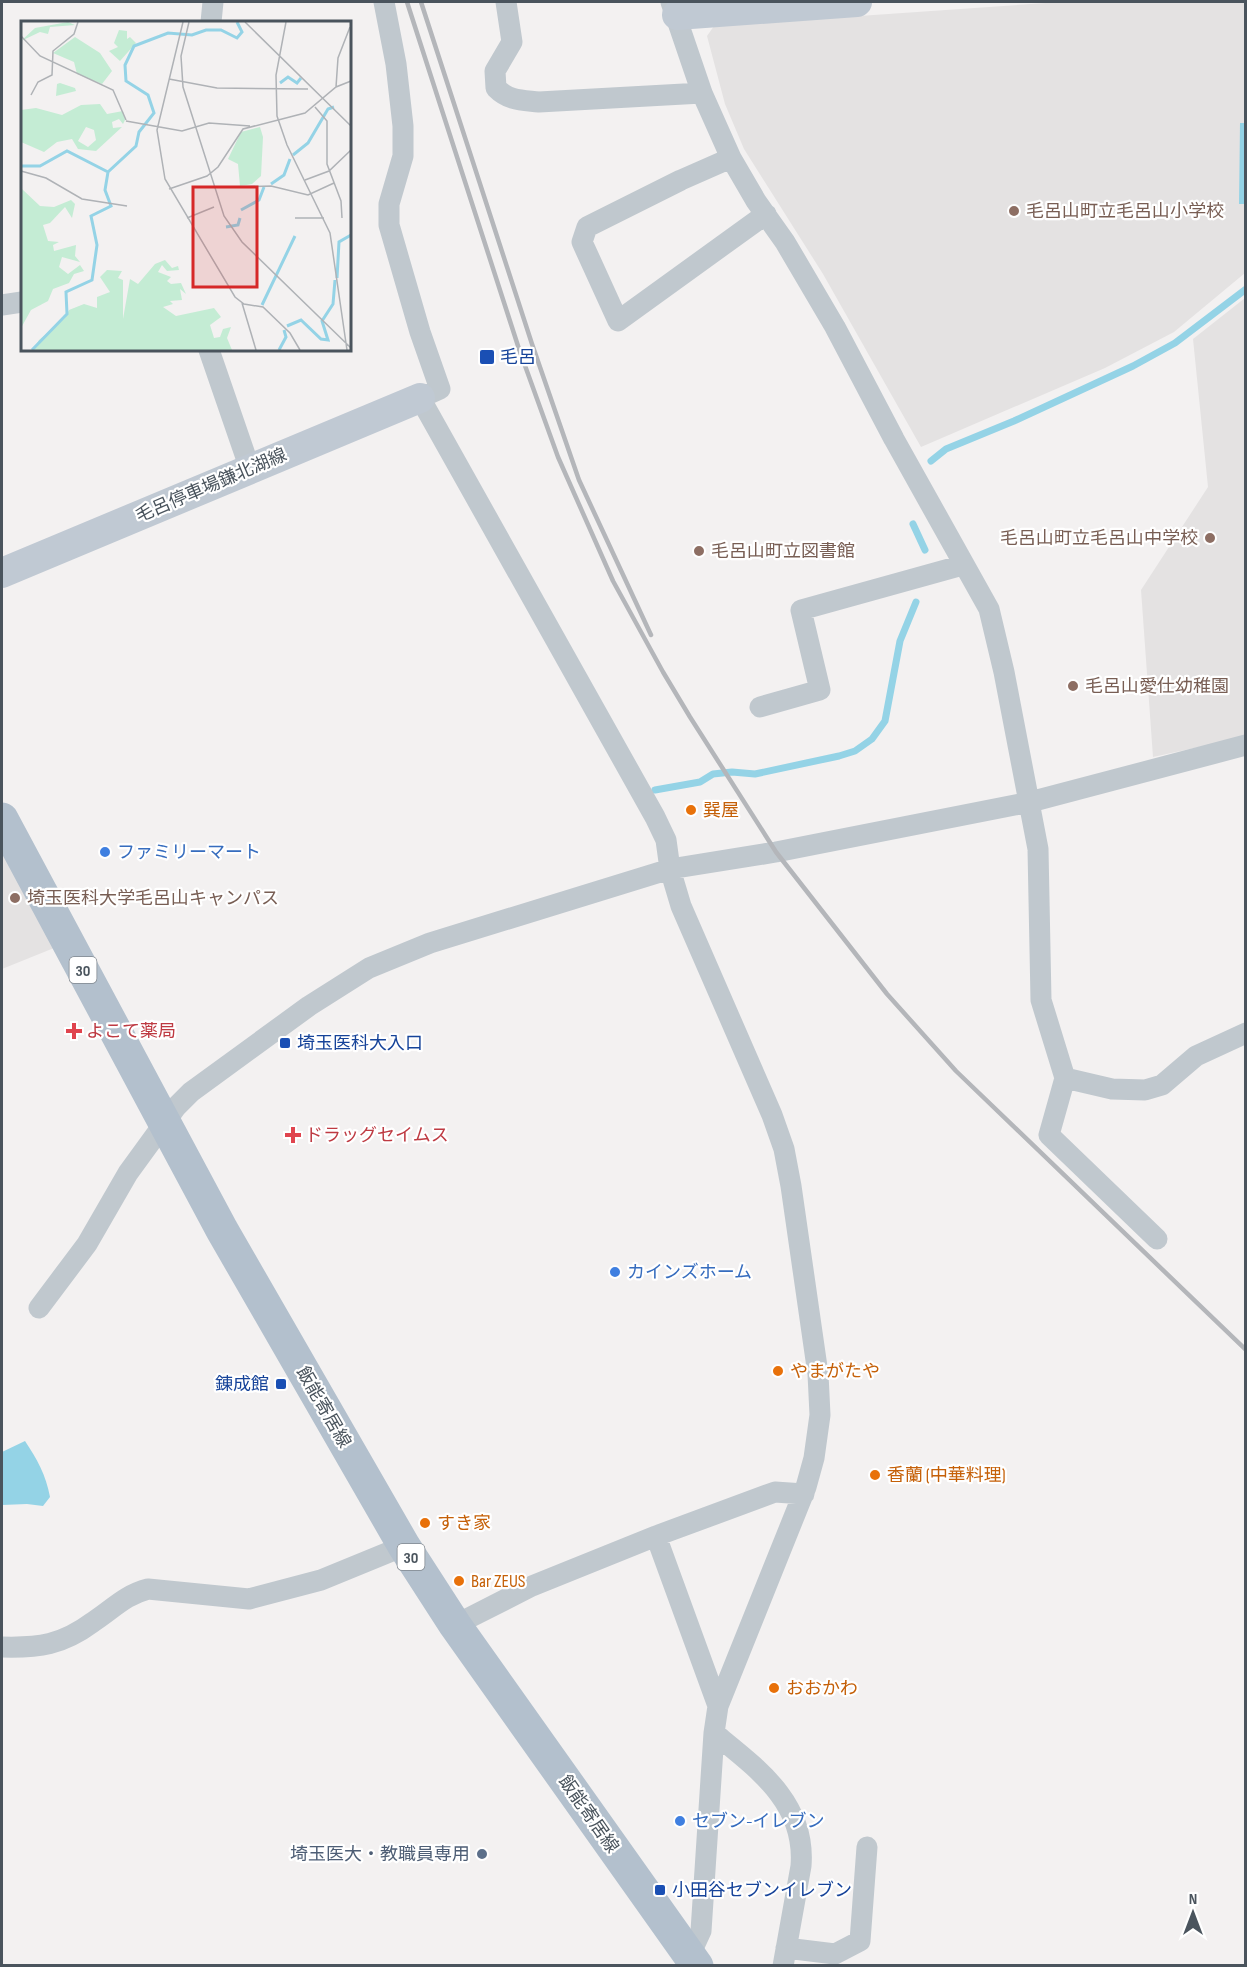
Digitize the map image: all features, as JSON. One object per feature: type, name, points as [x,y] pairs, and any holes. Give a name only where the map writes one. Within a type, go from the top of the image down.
[{"type":"main road","points":[[674,8],[857,2]]},
{"type":"main road","name":"毛呂停車場鎌北湖線","points":[[2,573],[420,398]]},
{"type":"main road","name":"飯能寄居線","points":[[2,819],[222,1230],[404,1546],[455,1625],[694,1960]]},
{"type":"street","points":[[211,21],[213,2]]},
{"type":"street","points":[[384,2],[396,64],[403,126],[403,156],[389,204],[389,225],[420,332],[440,389],[420,398],[666,840],[670,869],[681,906],[772,1115],[784,1149],[804,1271],[820,1398],[814,1458],[804,1494],[718,1706],[714,1733],[701,1931],[694,1960]]},
{"type":"street","points":[[506,2],[512,42],[495,71],[496,88],[505,97],[539,102],[702,93]]},
{"type":"street","points":[[674,8],[702,93],[731,158],[785,242],[835,327],[894,439],[989,609],[1038,849],[1041,1000],[1048,1030],[1065,1078],[1049,1136],[1157,1239]]},
{"type":"street","points":[[731,158],[587,226],[582,242],[618,321],[766,214]]},
{"type":"street","points":[[2,305],[21,302]]},
{"type":"street","points":[[209,351],[250,469]]},
{"type":"street","points":[[760,707],[820,690],[801,610],[963,565]]},
{"type":"street","points":[[39,1308],[87,1244],[128,1173],[164,1122],[191,1092],[309,1006],[369,968],[430,943],[670,869],[776,852],[1030,802],[1245,745]]},
{"type":"street","points":[[1065,1078],[1112,1089],[1145,1090],[1162,1085],[1196,1056],[1245,1033]]},
{"type":"street","points":[[455,1625],[532,1586],[656,1536],[775,1492],[804,1494]]},
{"type":"street","points":[[656,1536],[718,1706]]},
{"type":"street","points":[[2,1647],[42,1647],[74,1635],[132,1593],[148,1589],[249,1599],[321,1580],[404,1546]]},
{"type":"street","points":[[714,1733],[759,1770],[792,1811],[800,1833],[801,1866],[784,1957],[835,1954],[860,1941],[867,1847]]},
{"type":"shaded area","name":"毛呂山町立毛呂山小学校","points":[[1061,2],[1245,2],[1245,273],[1174,332],[1105,368],[921,447],[823,274],[744,149],[725,104],[707,36],[714,26]]},
{"type":"shaded area","name":"毛呂山町立毛呂山中学校","points":[[1245,298],[1245,737],[1153,757],[1141,590],[1208,487],[1193,339]]},
{"type":"shaded area","name":"埼玉医科大学毛呂山キャンパス","points":[[2,847],[54,948],[2,969]]},
{"type":"water","points":[[1240,123],[1245,123],[1245,204],[1239,204]]},
{"type":"water","points":[[25,1441],[41,1468],[50,1497],[43,1506],[2,1505],[2,1452]]},
{"type":"waterway","points":[[931,461],[946,449],[1014,421],[1133,366],[1175,343],[1246,289]]},
{"type":"waterway","points":[[913,524],[925,550]]},
{"type":"waterway","points":[[655,790],[700,782],[713,774],[732,772],[755,774],[839,756],[855,751],[872,739],[885,721],[900,641],[916,602]]},
{"type":"railway","points":[[407,2],[519,349],[558,457],[613,581],[690,717],[776,852],[887,994],[956,1071],[1246,1350]]},
{"type":"railway","points":[[421,2],[532,344],[579,480],[651,635]]},
{"type":"place","name":"毛呂山町立毛呂山小学校","points":[[1014,211]]},
{"type":"place","name":"毛呂","points":[[487,357]]},
{"type":"place","name":"毛呂山町立毛呂山中学校","points":[[1210,538]]},
{"type":"place","name":"毛呂山町立図書館","points":[[699,551]]},
{"type":"place","name":"毛呂山愛仕幼稚園","points":[[1073,686]]},
{"type":"place","name":"巽屋","points":[[691,810]]},
{"type":"place","name":"ファミリーマート","points":[[105,852]]},
{"type":"place","name":"埼玉医科大学毛呂山キャンパス","points":[[15,898]]},
{"type":"place","name":"よこて薬局","points":[[74,1031]]},
{"type":"place","name":"埼玉医科大入口","points":[[285,1043]]},
{"type":"place","name":"ドラッグセイムス","points":[[293,1135]]},
{"type":"place","name":"カインズホーム","points":[[615,1272]]},
{"type":"place","name":"やまがたや","points":[[778,1371]]},
{"type":"place","name":"錬成館","points":[[281,1384]]},
{"type":"place","name":"香蘭 (中華料理)","points":[[875,1475]]},
{"type":"place","name":"すき家","points":[[425,1523]]},
{"type":"place","name":"Bar ZEUS","points":[[459,1581]]},
{"type":"place","name":"おおかわ","points":[[774,1688]]},
{"type":"place","name":"セブン-イレブン","points":[[680,1821]]},
{"type":"place","name":"埼玉医大・教職員専用","points":[[482,1854]]},
{"type":"place","name":"小田谷セブンイレブン","points":[[660,1890]]}]
